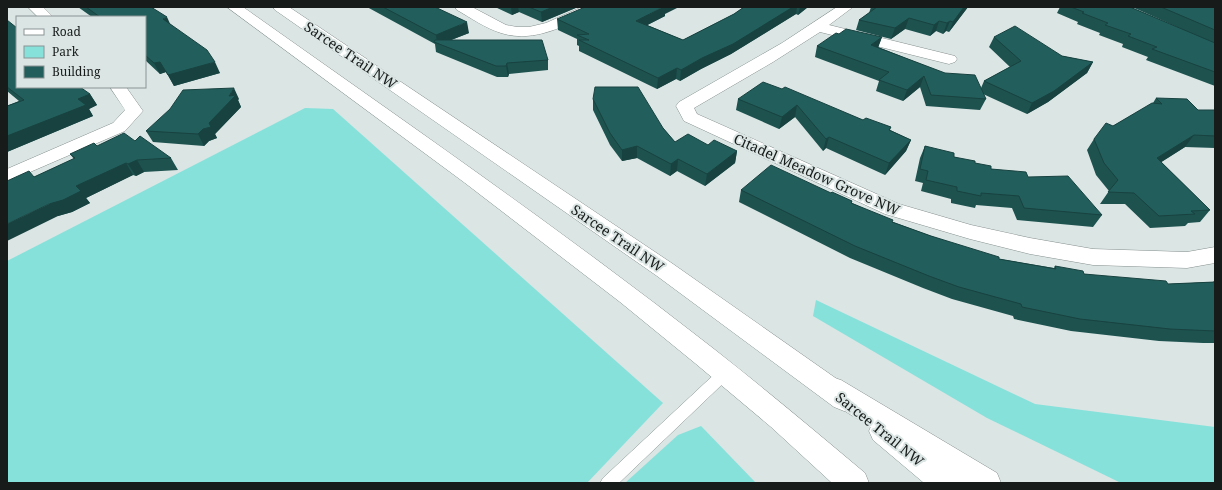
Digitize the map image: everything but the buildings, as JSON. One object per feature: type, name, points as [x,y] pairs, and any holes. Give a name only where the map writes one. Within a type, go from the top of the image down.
[{"type":"main road","points":[[35,7],[45,16]]},
{"type":"main road","name":"Sarcee Trail NW","points":[[234,7],[621,288],[726,372],[854,483]]},
{"type":"main road","name":"Sarcee Trail NW","points":[[280,7],[665,270],[831,388],[947,483]]},
{"type":"main road","points":[[462,7],[504,29],[522,33],[544,29],[593,7]]},
{"type":"main road","name":"Citadel Meadow Grove NW","points":[[846,7],[819,27],[748,71],[685,106],[690,117],[892,209],[970,232],[1030,246],[1093,257],[1187,260],[1215,255]]},
{"type":"main road","points":[[819,27],[949,59]]},
{"type":"main road","points":[[7,176],[119,127],[134,111],[119,88]]},
{"type":"main road","points":[[831,388],[986,483]]},
{"type":"lane","points":[[608,483],[726,372]]},
{"type":"green space","points":[[305,108],[333,109],[663,403],[587,483],[7,483],[7,261]]},
{"type":"green space","points":[[816,300],[1035,404],[1215,427],[1215,483],[1121,483],[987,418],[813,316]]},
{"type":"green space","points":[[701,426],[756,483],[625,483],[678,435]]}]
